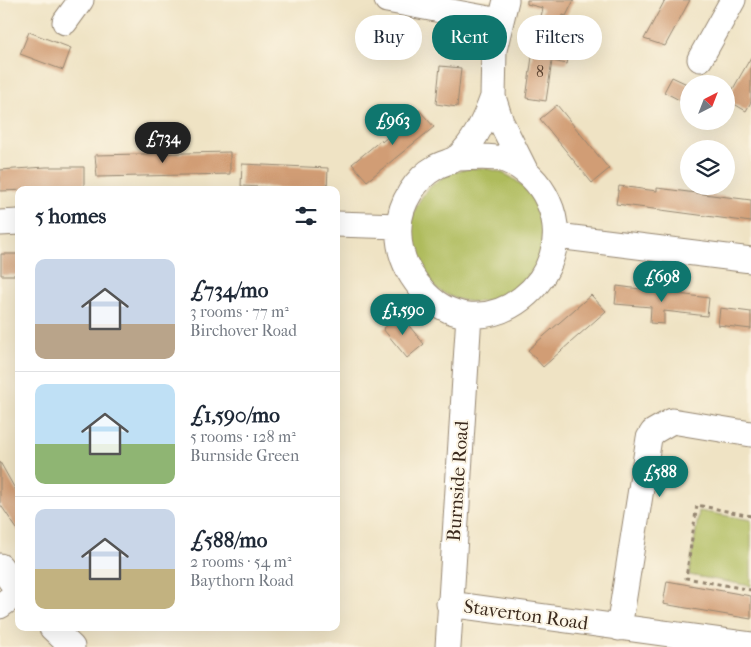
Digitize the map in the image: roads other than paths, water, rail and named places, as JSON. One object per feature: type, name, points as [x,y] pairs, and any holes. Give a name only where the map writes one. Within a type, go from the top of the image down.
[{"type":"street","points":[[65,22],[81,0]]},
{"type":"street","points":[[387,0],[503,10],[494,50],[493,97],[484,122],[456,158]]},
{"type":"street","points":[[700,59],[733,0]]},
{"type":"street","points":[[493,97],[501,122],[526,172],[544,191],[554,214],[557,236],[550,265],[536,288],[515,304],[491,313],[469,315],[436,304],[414,281],[401,255],[399,226],[404,203],[417,183],[435,167],[456,158],[504,160],[526,172]]},
{"type":"street","points":[[0,222],[15,222]]},
{"type":"street","points":[[340,224],[399,226]]},
{"type":"street","points":[[557,236],[751,260]]},
{"type":"street","name":"Burnside Road","points":[[448,647],[469,315]]},
{"type":"street","points":[[619,628],[649,438],[652,432],[672,421],[751,434]]},
{"type":"street","points":[[0,566],[15,587]]},
{"type":"street","points":[[0,606],[15,595]]},
{"type":"street","name":"Staverton Road","points":[[450,604],[751,645]]},
{"type":"street","points":[[55,631],[72,647]]}]
